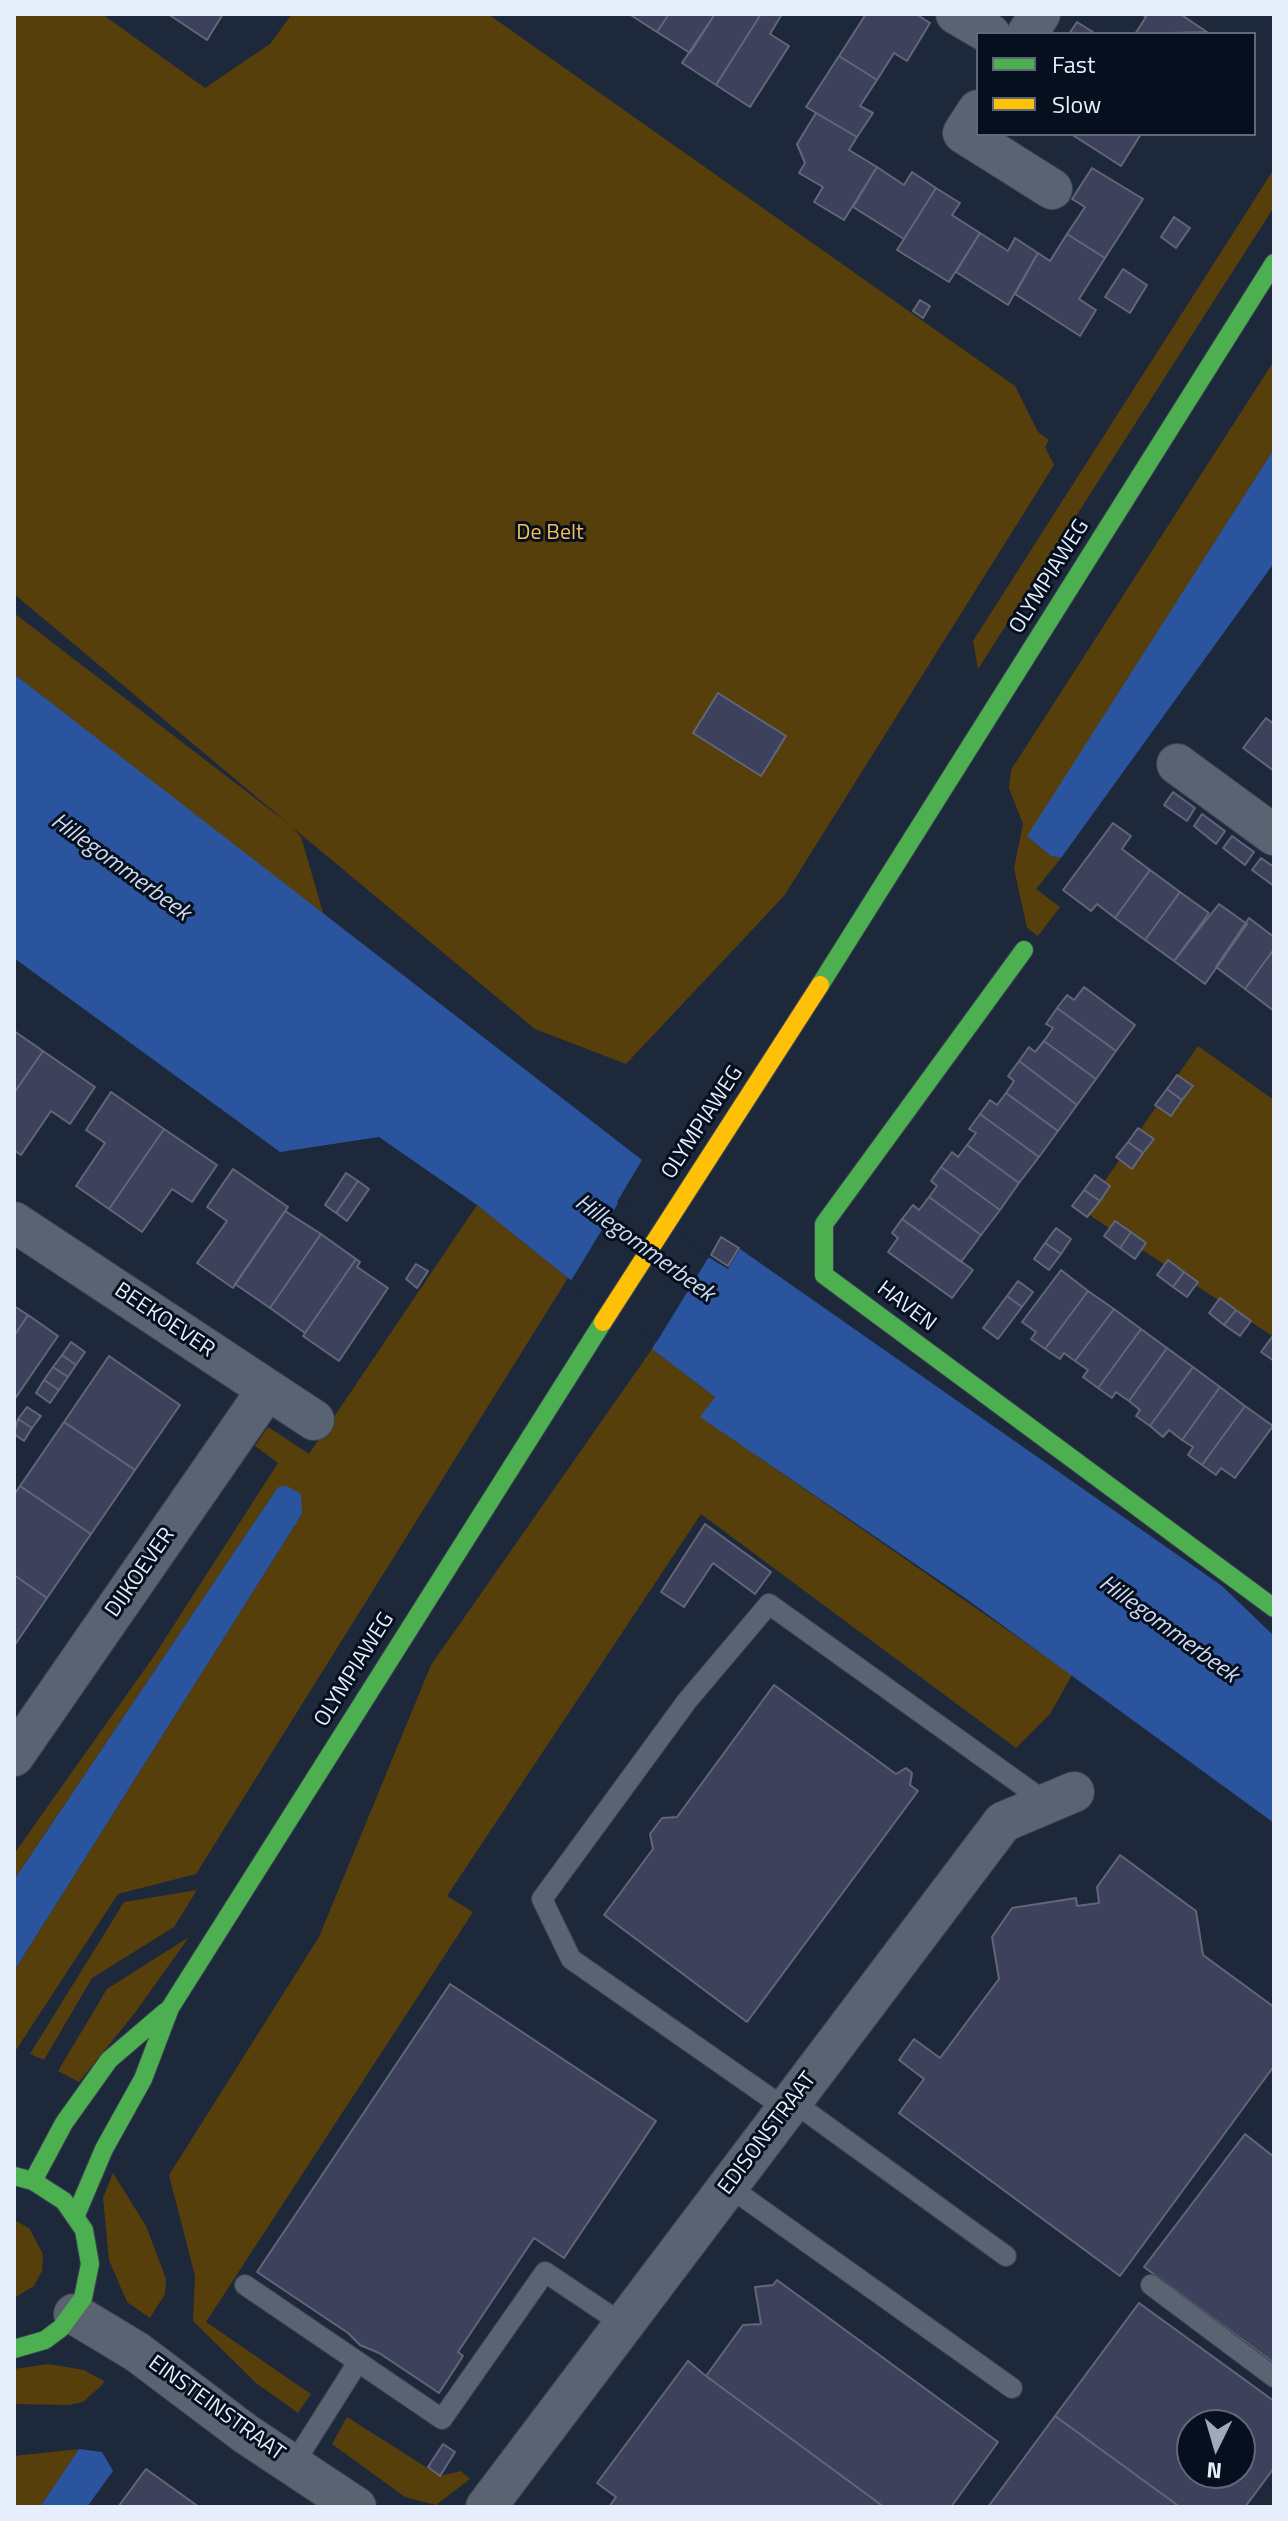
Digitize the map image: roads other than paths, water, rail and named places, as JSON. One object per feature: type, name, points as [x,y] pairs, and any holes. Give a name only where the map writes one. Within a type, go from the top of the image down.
[{"type":"main road","name":"OLYMPIAWEG","points":[[76,2215],[104,2149],[143,2079],[170,2008],[608,1314],[941,797],[1274,263]]},
{"type":"main road","name":"HAVEN","points":[[1024,950],[824,1224],[824,1275],[951,1373],[1274,1608]]},
{"type":"main road","name":"OLYMPIAWEG","points":[[33,2181],[64,2123],[109,2060],[170,2008]]},
{"type":"main road","points":[[14,2176],[50,2189],[76,2215],[86,2239],[90,2264],[83,2298],[74,2314],[45,2340],[14,2349]]},
{"type":"street","points":[[956,14],[987,32]]},
{"type":"street","points":[[1028,32],[1040,14]]},
{"type":"street","points":[[976,113],[963,133],[1052,189]]},
{"type":"street","points":[[1177,764],[1274,835]]},
{"type":"street","name":"BEEKOEVER","points":[[14,1222],[314,1420]]},
{"type":"street","name":"DIJKOEVER","points":[[14,1756],[267,1390]]},
{"type":"street","name":"EDISONSTRAAT","points":[[486,2507],[1003,1822],[1061,1798]]},
{"type":"street","name":"EINSTEINSTRAAT","points":[[74,2314],[137,2352],[356,2507]]},
{"type":"lane","points":[[1006,2256],[571,1959],[542,1899],[687,1701],[769,1604],[1061,1798]]},
{"type":"lane","points":[[728,2186],[1012,2388]]},
{"type":"lane","points":[[245,2285],[442,2419],[545,2272],[624,2325]]},
{"type":"lane","points":[[1151,2285],[1274,2377]]},
{"type":"lane","points":[[293,2465],[358,2362]]},
{"type":"water","points":[[1274,449],[1274,563],[1061,858],[1051,856],[1027,836]]},
{"type":"water","name":"Hillegommerbeek","points":[[14,674],[642,1160],[617,1202],[728,1269],[740,1249],[1222,1586],[1274,1636],[1274,1823],[965,1598],[700,1417],[715,1397],[652,1349],[656,1342],[568,1278],[477,1205],[379,1137],[280,1152],[14,958]]},
{"type":"water","points":[[287,1486],[301,1494],[302,1514],[14,1971],[14,1880],[278,1487]]},
{"type":"water","points":[[79,2449],[102,2452],[113,2471],[87,2507],[40,2507]]},
{"type":"park label","name":"De Belt","points":[[550,534]]}]
